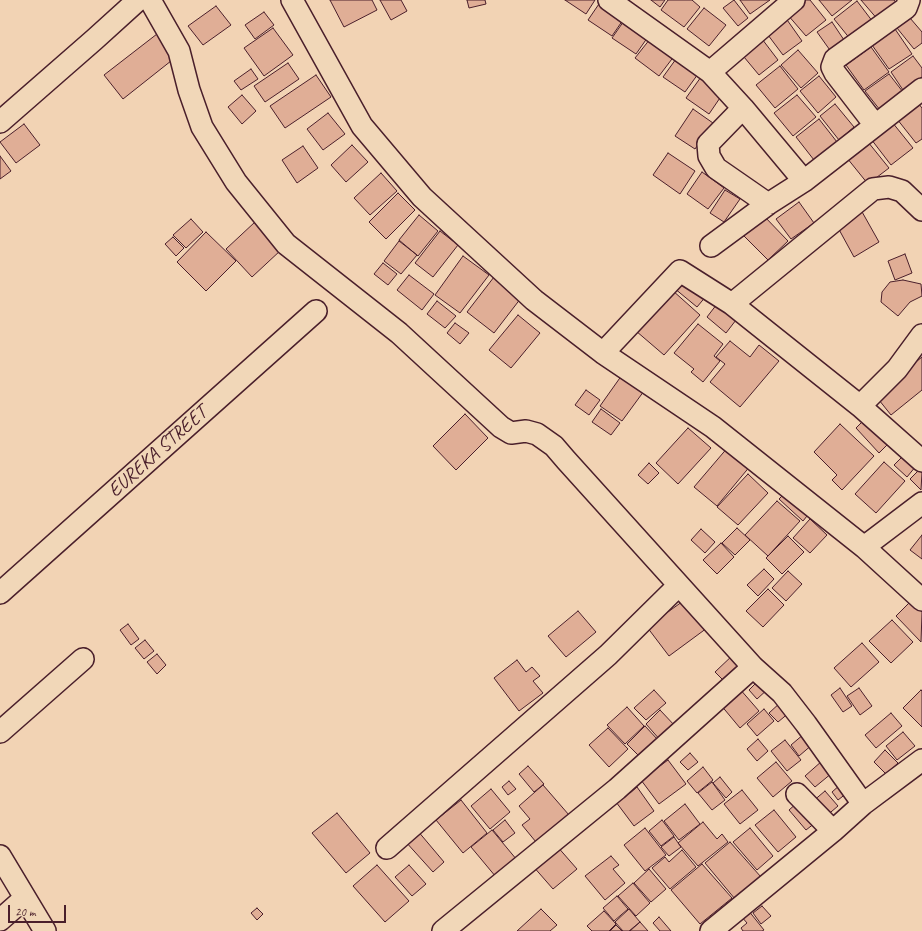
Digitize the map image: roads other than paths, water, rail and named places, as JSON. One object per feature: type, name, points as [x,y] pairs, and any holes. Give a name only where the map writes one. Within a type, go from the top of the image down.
[{"type":"street","points":[[0,122],[138,0]]},
{"type":"street","points":[[150,0],[178,51],[189,90],[202,127],[236,182],[286,244],[399,333],[501,426],[511,433],[526,431],[537,434],[554,446],[753,668],[782,693],[864,804]]},
{"type":"street","points":[[292,0],[362,126],[422,197],[534,300],[603,353],[713,426],[864,547],[922,600]]},
{"type":"street","points":[[609,0],[710,72],[743,108],[804,181]]},
{"type":"street","points":[[710,72],[794,0]]},
{"type":"street","points":[[875,125],[832,67],[835,59],[906,8],[908,0]]},
{"type":"street","points":[[711,246],[768,204],[804,181],[922,89]]},
{"type":"street","points":[[743,108],[708,144],[709,156],[716,168],[768,204]]},
{"type":"street","points":[[732,304],[873,189],[890,187],[902,191],[922,210]]},
{"type":"street","points":[[603,353],[680,270],[732,304],[860,406],[922,461]]},
{"type":"street","name":"EUREKA STREET","points":[[0,593],[316,311]]},
{"type":"street","points":[[860,406],[897,368],[922,335]]},
{"type":"street","points":[[864,547],[922,503]]},
{"type":"street","points":[[387,848],[608,655],[678,586]]},
{"type":"street","points":[[0,732],[83,659]]},
{"type":"street","points":[[444,931],[617,789],[753,668]]},
{"type":"street","points":[[711,931],[864,804],[922,760]]},
{"type":"street","points":[[797,794],[833,831]]},
{"type":"street","points":[[0,856],[45,931]]},
{"type":"street","points":[[0,920],[25,898]]}]
